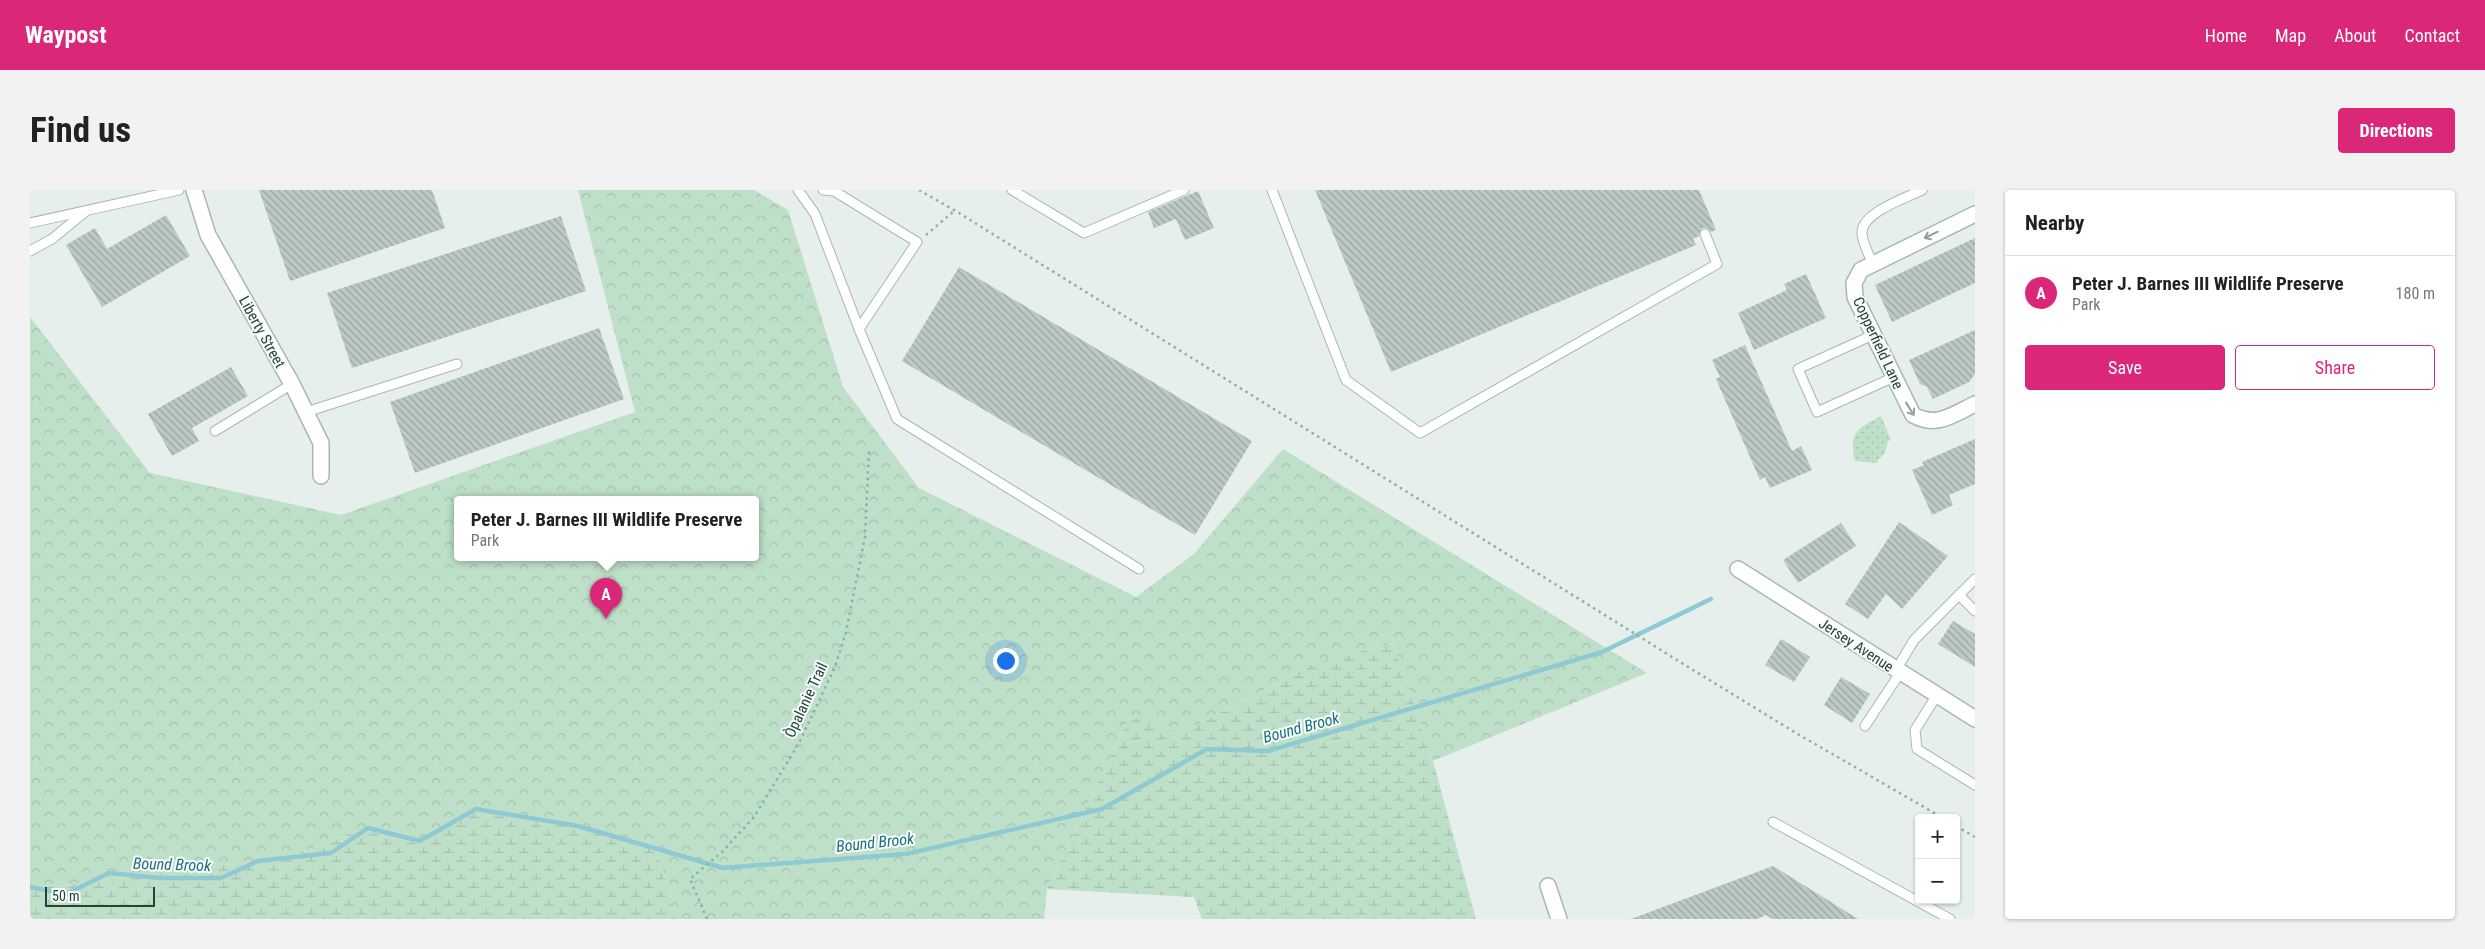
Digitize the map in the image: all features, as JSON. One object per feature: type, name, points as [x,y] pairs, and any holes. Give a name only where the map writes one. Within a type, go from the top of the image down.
[{"type":"street","name":"Liberty Street","points":[[194,190],[208,235],[292,384],[321,443],[321,476]]},
{"type":"street","name":"Copperfield Lane","points":[[1975,214],[1861,270],[1854,284],[1855,297],[1913,415],[1924,421],[1940,421],[1975,404]]},
{"type":"street","name":"Jersey Avenue","points":[[1738,569],[1975,719]]},
{"type":"street","points":[[1548,886],[1559,919]]},
{"type":"lane","points":[[30,223],[179,190]]},
{"type":"lane","points":[[798,190],[818,223],[859,329],[897,419],[1139,568]]},
{"type":"lane","points":[[823,190],[834,191],[917,242],[859,329]]},
{"type":"lane","points":[[1012,190],[1084,233],[1184,190]]},
{"type":"lane","points":[[1272,190],[1346,380],[1420,433],[1717,264],[1704,234]]},
{"type":"lane","points":[[1873,264],[1862,236],[1862,228],[1875,212],[1922,190]]},
{"type":"lane","points":[[30,251],[52,239],[87,211]]},
{"type":"lane","points":[[1873,335],[1798,370],[1818,412],[1894,378]]},
{"type":"lane","points":[[306,412],[457,364]]},
{"type":"lane","points":[[216,431],[292,384]]},
{"type":"lane","points":[[1865,726],[1914,640],[1975,579]]},
{"type":"lane","points":[[1959,595],[1975,611]]},
{"type":"lane","points":[[1936,695],[1915,730],[1917,749],[1975,785]]},
{"type":"lane","points":[[1773,822],[1948,918]]},
{"type":"path","points":[[919,190],[955,210],[1685,665],[1936,814]]},
{"type":"path","points":[[917,242],[955,210]]},
{"type":"path","name":"Òpalanie Trail","points":[[707,919],[690,879],[722,852],[754,817],[799,743],[835,667],[846,632],[865,537],[869,451]]},
{"type":"path","points":[[1960,829],[1975,838]]},
{"type":"green space","points":[[578,190],[754,190],[788,210],[843,387],[919,488],[1136,597],[1194,554],[1283,449],[1647,673],[1433,761],[1393,643],[1320,661],[1181,733],[1130,717],[1047,889],[1044,919],[679,919],[656,850],[476,809],[420,841],[368,828],[285,858],[30,889],[30,317],[150,473],[341,515],[635,412]]},
{"type":"green space","points":[[1881,416],[1891,440],[1888,441],[1885,453],[1877,461],[1878,463],[1855,461],[1853,444],[1856,432]]},
{"type":"green space","points":[[1393,643],[1433,761],[1476,919],[1202,919],[1194,897],[1047,889],[1130,717],[1181,733],[1320,661]]},
{"type":"green space","points":[[476,809],[578,826],[656,850],[679,919],[30,919],[30,889],[285,858],[368,828],[420,841]]},
{"type":"building","points":[[259,190],[432,190],[445,228],[290,281]]},
{"type":"building","points":[[1315,190],[1699,190],[1716,230],[1711,232],[1706,228],[1702,228],[1699,236],[1693,239],[1696,245],[1391,372]]},
{"type":"building","points":[[1198,191],[1214,228],[1185,240],[1176,219],[1154,228],[1148,212]]},
{"type":"building","points":[[166,215],[190,256],[102,307],[66,245],[95,228],[107,249]]},
{"type":"building","points":[[561,216],[586,291],[352,368],[327,293]]},
{"type":"building","points":[[1975,238],[1975,283],[1892,322],[1875,285]]},
{"type":"building","points":[[959,267],[1252,441],[1195,535],[902,361]]},
{"type":"building","points":[[1806,274],[1826,318],[1754,350],[1738,313],[1787,290],[1784,284]]},
{"type":"building","points":[[599,328],[624,399],[415,473],[390,402]]},
{"type":"building","points":[[1975,330],[1975,374],[1969,382],[1933,399],[1927,387],[1920,384],[1909,360]]},
{"type":"building","points":[[1745,345],[1792,451],[1801,446],[1812,470],[1770,488],[1765,477],[1760,480],[1716,379],[1720,377],[1712,360]]},
{"type":"building","points":[[231,367],[248,396],[192,428],[199,441],[172,456],[148,414]]},
{"type":"building","points":[[1975,439],[1975,484],[1949,495],[1953,505],[1932,515],[1912,470],[1924,465],[1922,462]]},
{"type":"building","points":[[1899,522],[1948,556],[1902,609],[1886,594],[1868,619],[1845,604]]},
{"type":"building","points":[[1841,523],[1856,546],[1798,583],[1783,560]]},
{"type":"building","points":[[1953,621],[1975,634],[1975,667],[1938,644]]},
{"type":"building","points":[[1781,639],[1810,657],[1794,682],[1765,665]]},
{"type":"building","points":[[1841,677],[1870,694],[1852,723],[1824,705]]},
{"type":"building","points":[[1773,866],[1858,919],[1772,919],[1766,915],[1757,919],[1631,919]]},
{"type":"waterway","name":"Bound Brook","points":[[30,887],[66,894],[109,873],[159,878],[221,878],[258,861],[331,853],[368,828],[420,841],[476,809],[578,826],[723,868],[906,854],[1102,809],[1207,749],[1268,751],[1602,652],[1711,599]]},
{"type":"place","name":"Peter J. Barnes III Wildlife Preserve","points":[[606,619]]}]
